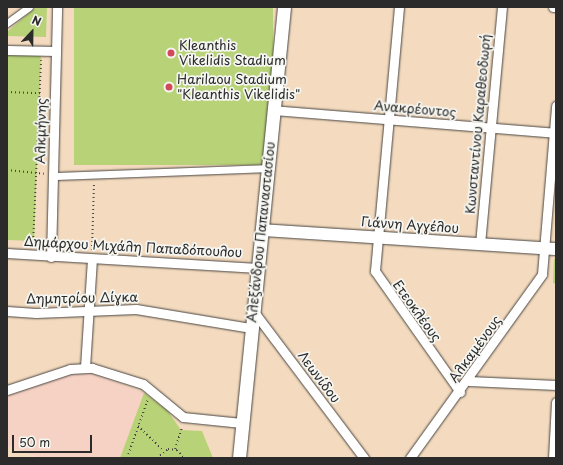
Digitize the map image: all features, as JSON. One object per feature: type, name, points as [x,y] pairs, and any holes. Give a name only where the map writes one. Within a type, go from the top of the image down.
[{"type":"main road","name":"Αλεξάνδρου Παπαναστασίου","points":[[239,458],[262,230],[272,110],[284,7]]},
{"type":"street","points":[[7,23],[29,7]]},
{"type":"street","name":"Αλκμήνης","points":[[52,257],[58,7]]},
{"type":"street","name":"Ετεοκλέους","points":[[399,7],[377,237],[378,278],[460,392]]},
{"type":"street","name":"Κωνσταντίνου Καραθεοδωρή","points":[[480,244],[489,128],[502,7]]},
{"type":"street","points":[[7,50],[56,51]]},
{"type":"street","name":"Αλκαμένους","points":[[410,458],[469,381],[537,284],[542,274],[542,248],[555,133],[556,106]]},
{"type":"street","name":"Ανακρέοντος","points":[[272,110],[555,133]]},
{"type":"street","points":[[53,176],[267,168]]},
{"type":"street","name":"Γιάννη Αγγέλου","points":[[262,230],[556,249]]},
{"type":"street","name":"Δημάρχου Μιχάλη Παπαδόπουλου","points":[[7,253],[52,257],[258,268]]},
{"type":"street","points":[[85,367],[92,259]]},
{"type":"street","name":"Δημητρίου Δίγκα","points":[[7,311],[47,313],[88,309],[164,311],[251,328]]},
{"type":"street","name":"Λεωνίδου","points":[[254,312],[364,458]]},
{"type":"street","points":[[7,390],[85,367],[151,389],[186,418],[242,423]]},
{"type":"street","points":[[469,381],[556,385]]},
{"type":"street","points":[[553,458],[556,402]]},
{"type":"path","points":[[33,255],[41,50]]},
{"type":"path","points":[[7,92],[40,94]]},
{"type":"path","points":[[7,170],[36,172],[53,176]]},
{"type":"path","points":[[92,259],[94,174]]},
{"type":"path","points":[[126,458],[151,389]]},
{"type":"path","points":[[175,450],[186,418]]},
{"type":"path","points":[[138,426],[163,450],[175,450],[184,458]]},
{"type":"path","points":[[157,458],[163,450]]},
{"type":"shaded area","points":[[89,372],[144,393],[120,458],[41,458],[7,446],[7,396],[69,373]]},
{"type":"green space","points":[[36,7],[47,7],[46,37],[7,36],[7,32]]},
{"type":"green space","name":"Harilaou Stadium \"Kleanthis Vikelidis\"","points":[[74,7],[273,7],[273,165],[74,165]]},
{"type":"green space","points":[[7,54],[41,54],[34,241],[7,240]]},
{"type":"green space","points":[[554,259],[556,259],[556,284],[553,283]]},
{"type":"green space","points":[[144,393],[167,410],[181,430],[202,431],[213,458],[120,458]]},
{"type":"place","name":"Kleanthis Vikelidis Stadium","points":[[171,53]]},
{"type":"place","name":"Harilaou Stadium \"Kleanthis Vikelidis\"","points":[[169,87]]}]
